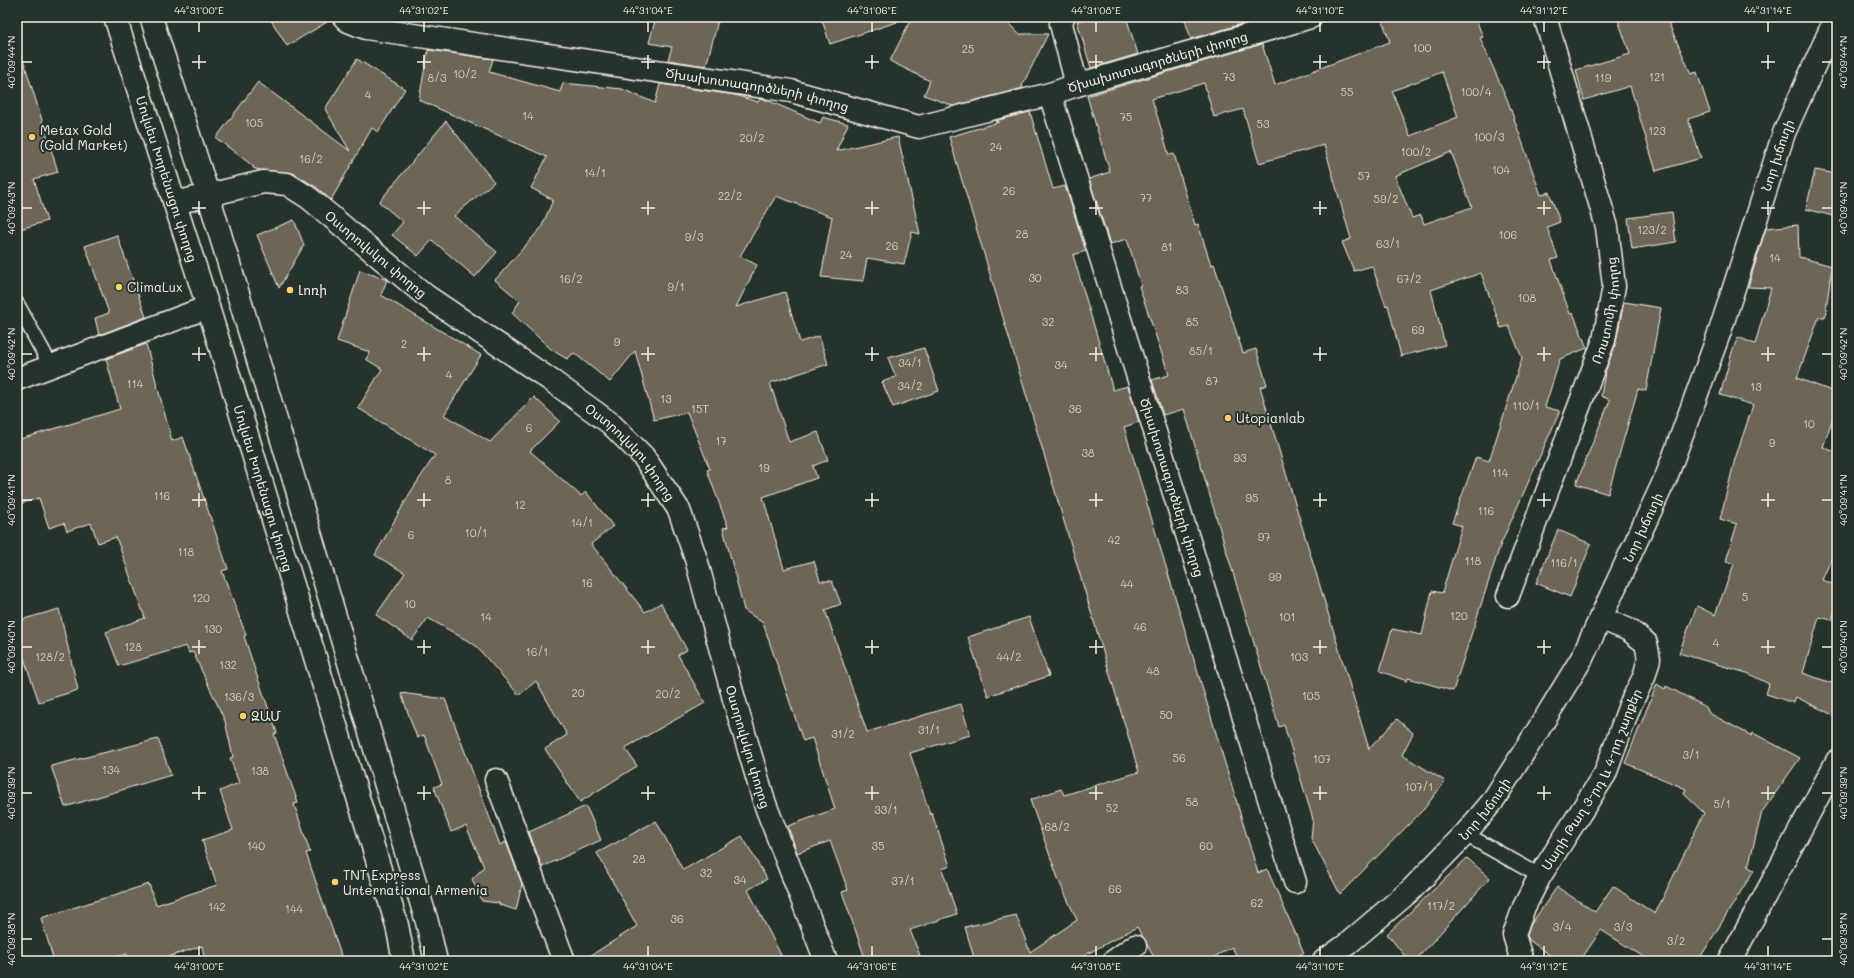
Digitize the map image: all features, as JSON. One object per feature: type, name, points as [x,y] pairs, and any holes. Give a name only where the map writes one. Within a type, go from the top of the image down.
[{"type":"street","name":"Մովսես Խորենացու փողոց","points":[[116,17],[208,307],[397,925],[404,961]]},
{"type":"street","points":[[151,17],[208,194],[427,922],[436,961]]},
{"type":"street","name":"Ծխախոտագործների փողոց","points":[[344,17],[348,21],[366,28],[791,91],[919,127],[1050,94],[1077,84],[1311,17]]},
{"type":"street","points":[[1063,17],[1061,24],[1077,84]]},
{"type":"street","name":"Ռոստոմի փողոց","points":[[1508,596],[1604,340],[1614,286],[1607,227],[1545,17]]},
{"type":"street","name":"Նոր խճուղի","points":[[1324,961],[1345,946],[1410,890],[1465,834],[1492,802],[1582,658],[1667,475],[1720,331],[1784,133],[1836,17]]},
{"type":"street","name":"Ծխախոտագործների փողոց","points":[[1050,94],[1295,882]]},
{"type":"street","name":"Օստրովսկու փողոց","points":[[175,203],[263,182],[287,184],[309,198],[425,295],[552,380],[610,423],[643,456],[679,510],[696,559],[734,699],[766,804],[826,961]]},
{"type":"street","points":[[17,379],[208,307]]},
{"type":"street","name":"Սարի Թաղ 3-րդ և 4-րդ շարքեր","points":[[1522,961],[1514,935],[1524,907],[1540,876],[1605,774],[1630,705],[1644,677],[1648,659],[1646,643],[1629,630],[1600,618]]},
{"type":"street","points":[[1730,961],[1837,761]]},
{"type":"street","points":[[496,780],[564,961]]},
{"type":"street","points":[[1114,961],[1135,946]]},
{"type":"lane","points":[[17,304],[51,366]]},
{"type":"lane","points":[[1465,834],[1540,876]]},
{"type":"building","points":[[269,17],[332,17],[332,19],[287,46]]},
{"type":"building","points":[[656,17],[719,17],[706,66],[668,60],[672,47],[649,43]]},
{"type":"building","points":[[821,17],[896,17],[897,22],[830,44]]},
{"type":"building","points":[[912,17],[952,17],[952,20],[1005,20],[1019,34],[1048,34],[1022,86],[1023,88],[953,106],[924,95],[930,81],[890,61]]},
{"type":"building","points":[[1092,17],[1126,17],[1138,54],[1091,68],[1077,21]]},
{"type":"building","points":[[1184,17],[1254,17],[1255,20],[1191,39]]},
{"type":"building","points":[[1381,17],[1475,17],[1483,37],[1480,38],[1507,99],[1541,195],[1549,192],[1560,222],[1547,227],[1558,258],[1551,260],[1570,314],[1573,313],[1587,348],[1560,359],[1545,407],[1560,411],[1500,546],[1453,691],[1408,678],[1407,681],[1380,671],[1392,629],[1422,635],[1432,591],[1442,593],[1462,526],[1452,523],[1476,457],[1489,461],[1522,358],[1509,326],[1501,328],[1481,273],[1431,290],[1445,345],[1401,356],[1388,305],[1386,306],[1372,266],[1354,271],[1342,242],[1351,239],[1324,145],[1259,163],[1243,109],[1214,117],[1204,83],[1152,99],[1169,155],[1174,154],[1195,225],[1198,224],[1211,265],[1214,264],[1243,353],[1256,349],[1267,385],[1260,387],[1369,749],[1397,719],[1413,733],[1402,755],[1445,781],[1424,809],[1340,894],[1311,838],[1313,819],[1284,725],[1279,727],[1184,409],[1163,415],[1152,380],[1169,375],[1139,286],[1141,285],[1127,239],[1110,244],[1089,179],[1110,172],[1087,96],[1262,44],[1275,85],[1390,42]],"holes":[[[1442,72],[1458,117],[1410,136],[1392,91]],[[1451,152],[1472,207],[1424,224],[1421,215],[1412,218],[1395,176]]]},
{"type":"building","points":[[1617,17],[1666,17],[1691,74],[1697,72],[1710,112],[1688,119],[1701,158],[1656,171],[1630,86],[1584,100],[1576,70],[1630,54]]},
{"type":"building","points":[[428,50],[493,59],[489,72],[560,92],[563,83],[622,89],[655,103],[660,84],[735,95],[758,102],[760,99],[767,100],[820,123],[823,117],[848,124],[836,151],[898,137],[920,234],[912,232],[904,264],[867,258],[863,281],[821,277],[832,217],[776,196],[740,256],[757,265],[736,307],[785,292],[800,342],[819,336],[828,364],[770,383],[789,442],[818,432],[828,460],[813,466],[817,478],[763,497],[784,569],[814,561],[820,581],[832,581],[841,604],[825,610],[867,732],[961,704],[970,735],[910,753],[930,814],[932,814],[950,866],[942,869],[957,914],[910,930],[922,961],[866,961],[842,892],[848,890],[830,841],[797,853],[788,826],[835,809],[812,738],[803,741],[763,623],[744,610],[723,528],[728,527],[707,470],[710,469],[687,412],[654,420],[635,351],[610,382],[574,353],[567,359],[552,350],[512,313],[520,301],[495,280],[541,228],[553,200],[531,188],[547,157],[419,100]]},
{"type":"building","name":"Metax Gold (Gold Market)","points":[[17,59],[23,59],[58,172],[34,179],[47,221],[17,230]]},
{"type":"building","points":[[357,59],[405,89],[378,132],[372,128],[331,200],[316,187],[293,173],[259,170],[253,168],[253,166],[216,138],[258,82],[350,151],[325,109]]},
{"type":"building","points":[[1030,112],[1053,189],[1065,186],[1086,251],[1073,255],[1113,390],[1128,386],[1139,422],[1124,427],[1258,873],[1267,869],[1304,953],[1285,961],[1239,961],[1232,947],[1207,961],[1156,961],[1137,927],[1074,961],[975,961],[965,927],[1016,915],[1030,952],[1077,920],[1059,881],[1030,800],[1061,789],[1064,795],[1139,772],[949,137],[999,122],[995,121]]},
{"type":"building","points":[[446,121],[494,182],[454,216],[497,252],[475,277],[432,240],[418,256],[392,235],[403,222],[379,202]]},
{"type":"building","points":[[1815,170],[1837,174],[1837,217],[1806,209]]},
{"type":"building","points":[[1672,212],[1676,242],[1632,249],[1628,218]]},
{"type":"building","points":[[294,220],[304,245],[279,288],[257,235]]},
{"type":"building","points":[[1798,225],[1799,257],[1832,266],[1825,317],[1819,317],[1797,378],[1837,393],[1837,406],[1823,447],[1837,453],[1837,546],[1822,580],[1837,586],[1837,604],[1832,620],[1819,617],[1803,673],[1837,685],[1837,717],[1796,697],[1794,703],[1766,694],[1769,684],[1747,673],[1679,653],[1697,606],[1715,615],[1734,564],[1726,561],[1737,524],[1720,519],[1735,459],[1753,405],[1720,395],[1732,352],[1738,337],[1755,344],[1771,288],[1748,287],[1766,228]]},
{"type":"building","points":[[117,235],[146,317],[99,335],[95,318],[109,313],[85,246]]},
{"type":"building","points":[[360,270],[387,280],[381,295],[481,355],[444,415],[490,442],[534,397],[560,421],[530,451],[581,496],[586,492],[613,526],[591,544],[645,612],[661,603],[687,650],[678,655],[705,703],[625,748],[637,766],[580,802],[545,749],[567,735],[536,681],[519,695],[475,645],[428,618],[412,640],[376,615],[405,573],[375,555],[410,493],[435,455],[358,408],[382,369],[366,359],[370,352],[337,341]]},
{"type":"building","points":[[1624,302],[1661,308],[1646,391],[1638,389],[1608,494],[1576,484],[1610,400],[1601,396],[1605,372],[1616,342]]},
{"type":"building","points":[[146,344],[172,441],[183,437],[228,569],[222,571],[246,635],[244,636],[277,733],[274,734],[298,803],[294,804],[310,852],[306,853],[343,961],[205,961],[202,946],[155,961],[129,961],[127,954],[103,961],[54,961],[41,918],[149,884],[156,905],[217,885],[202,840],[233,830],[220,791],[239,783],[230,758],[233,757],[225,721],[193,652],[189,653],[186,646],[119,666],[106,632],[145,618],[116,537],[98,543],[91,523],[67,531],[64,523],[49,528],[39,498],[17,505],[17,440],[120,409],[106,359]]},
{"type":"building","points":[[924,348],[939,391],[893,407],[882,382],[896,377],[888,358]]},
{"type":"building","points":[[1558,530],[1591,544],[1570,597],[1536,583]]},
{"type":"building","points":[[59,609],[78,690],[39,702],[17,638],[17,621]]},
{"type":"building","points":[[1029,617],[1049,676],[988,696],[968,637]]},
{"type":"building","points":[[1657,684],[1665,689],[1666,686],[1706,707],[1709,713],[1752,736],[1753,733],[1800,758],[1762,812],[1748,867],[1754,870],[1698,961],[1650,961],[1601,930],[1580,961],[1558,961],[1529,940],[1527,935],[1531,924],[1557,887],[1595,912],[1613,886],[1655,914],[1704,813],[1684,794],[1686,789],[1625,763]]},
{"type":"building","points":[[401,693],[445,699],[500,845],[506,842],[522,884],[516,910],[500,905],[499,903],[482,901],[472,879],[484,867],[466,826],[451,832],[434,787],[442,784],[424,735],[417,738]]},
{"type":"building","points":[[158,739],[171,775],[65,807],[51,766]]},
{"type":"building","points":[[586,806],[601,840],[542,867],[529,832]]},
{"type":"building","points":[[656,821],[683,870],[742,836],[767,879],[748,890],[784,961],[582,961],[637,926],[597,853]]},
{"type":"building","points":[[1467,858],[1490,878],[1415,961],[1409,961],[1387,934]]},
{"type":"place","name":"Metax Gold (Gold Market)","points":[[32,137]]},
{"type":"place","name":"ClimaLux","points":[[119,287]]},
{"type":"place","name":"Լոռի","points":[[290,290]]},
{"type":"place","name":"Utopianlab","points":[[1228,418]]},
{"type":"place","name":"ԶԱՄ","points":[[243,716]]},
{"type":"place","name":"TNT Express Unternational Armenia","points":[[335,882]]}]
